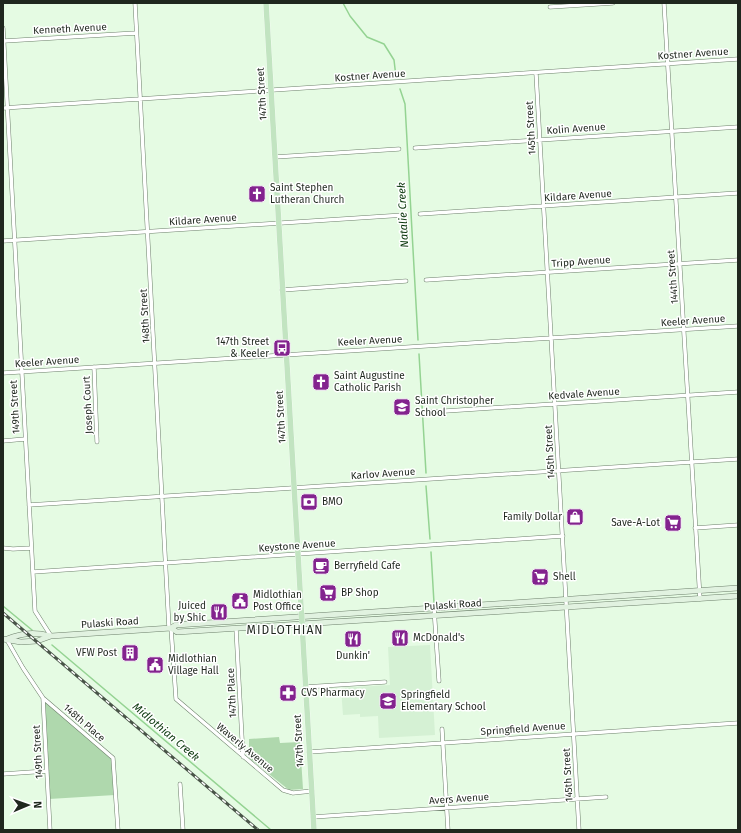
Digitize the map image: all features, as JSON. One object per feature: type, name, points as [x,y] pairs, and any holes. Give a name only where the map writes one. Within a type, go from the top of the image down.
[{"type":"main road","name":"147th Street","points":[[266,3],[314,830]]},
{"type":"main road","name":"Pulaski Road","points":[[5,639],[22,642],[37,641],[51,636],[170,628],[176,625],[738,588]]},
{"type":"main road","name":"Pulaski Road","points":[[170,628],[177,632],[738,596]]},
{"type":"main road","name":"Pulaski Road","points":[[5,639],[22,633],[37,633],[51,636]]},
{"type":"street","name":"148th Street","points":[[135,3],[162,497],[176,699]]},
{"type":"street","points":[[550,7],[613,3]]},
{"type":"street","name":"144th Street","points":[[664,3],[700,598]]},
{"type":"street","name":"149th Street","points":[[3,28],[5,108],[35,611],[51,636]]},
{"type":"street","name":"Kenneth Avenue","points":[[4,41],[136,33]]},
{"type":"street","name":"Kostner Avenue","points":[[5,108],[738,60]]},
{"type":"street","name":"145th Street","points":[[536,73],[546,272],[563,536],[565,599],[579,830]]},
{"type":"street","name":"Kolin Avenue","points":[[415,148],[738,127]]},
{"type":"street","points":[[275,157],[399,149]]},
{"type":"street","name":"Kildare Avenue","points":[[420,214],[738,193]]},
{"type":"street","name":"Kildare Avenue","points":[[3,240],[404,215]]},
{"type":"street","name":"Tripp Avenue","points":[[426,280],[738,260]]},
{"type":"street","points":[[282,290],[406,281]]},
{"type":"street","name":"Keeler Avenue","points":[[3,373],[738,326]]},
{"type":"street","name":"Joseph Court","points":[[94,367],[97,442]]},
{"type":"street","name":"Kedvale Avenue","points":[[430,412],[738,392]]},
{"type":"street","points":[[3,441],[25,439]]},
{"type":"street","name":"Karlov Avenue","points":[[29,505],[738,459]]},
{"type":"street","points":[[695,528],[738,525]]},
{"type":"street","name":"Keystone Avenue","points":[[32,572],[563,536]]},
{"type":"street","points":[[3,548],[13,550],[31,548]]},
{"type":"street","points":[[434,608],[439,681]]},
{"type":"street","name":"147th Place","points":[[236,628],[243,758]]},
{"type":"street","name":"148th Place","points":[[5,639],[22,668],[43,698],[113,758],[118,830]]},
{"type":"street","points":[[305,687],[385,682]]},
{"type":"street","name":"149th Street","points":[[43,698],[50,830]]},
{"type":"street","name":"Waverly Avenue","points":[[176,699],[243,758],[283,790],[293,793],[312,791]]},
{"type":"street","name":"Springfield Avenue","points":[[309,752],[738,723]]},
{"type":"street","points":[[442,729],[448,830]]},
{"type":"street","points":[[3,774],[47,771]]},
{"type":"street","points":[[180,784],[183,830]]},
{"type":"street","name":"Avers Avenue","points":[[313,817],[606,797]]},
{"type":"shaded area","name":"Springfield Elementary School","points":[[430,645],[435,735],[379,738],[378,716],[360,717],[360,714],[343,715],[341,688],[390,685],[388,647]]},
{"type":"shaded area","points":[[43,698],[113,758],[115,795],[49,799]]},
{"type":"shaded area","points":[[279,737],[280,743],[300,742],[303,789],[289,790],[249,758],[249,739]]},
{"type":"waterway","name":"Natalie Creek","points":[[343,3],[350,16],[367,37],[384,44],[394,60],[396,77]]},
{"type":"waterway","name":"Natalie Creek","points":[[400,89],[405,104],[418,340]]},
{"type":"waterway","name":"Natalie Creek","points":[[419,354],[426,473]]},
{"type":"waterway","name":"Natalie Creek","points":[[426,486],[430,539]]},
{"type":"waterway","name":"Natalie Creek","points":[[431,552],[434,603]]},
{"type":"waterway","name":"Midlothian Creek","points":[[3,606],[32,630]]},
{"type":"waterway","name":"Midlothian Creek","points":[[52,645],[271,830]]},
{"type":"railway","points":[[3,613],[258,830]]},
{"type":"place","name":"Saint Stephen Lutheran Church","points":[[257,194]]},
{"type":"place","name":"147th Street & Keeler","points":[[282,348]]},
{"type":"place","name":"Saint Augustine Catholic Parish","points":[[321,382]]},
{"type":"place","name":"Saint Christopher School","points":[[402,407]]},
{"type":"place","name":"BMO","points":[[309,502]]},
{"type":"place","name":"Family Dollar","points":[[575,517]]},
{"type":"place","name":"Save-A-Lot","points":[[673,523]]},
{"type":"place","name":"Berryfield Cafe","points":[[321,566]]},
{"type":"place","name":"Shell","points":[[540,577]]},
{"type":"place","name":"BP Shop","points":[[328,593]]},
{"type":"place","name":"Midlothian Post Office","points":[[240,601]]},
{"type":"place","name":"Juiced by Shic","points":[[219,612]]},
{"type":"place","name":"McDonald's","points":[[400,638]]},
{"type":"place","name":"Dunkin'","points":[[353,639]]},
{"type":"place","name":"VFW Post","points":[[130,653]]},
{"type":"place","name":"Midlothian Village Hall","points":[[155,665]]},
{"type":"place","name":"CVS Pharmacy","points":[[288,693]]},
{"type":"place","name":"Springfield Elementary School","points":[[388,701]]},
{"type":"district","name":"MIDLOTHIAN","points":[[285,630]]}]
